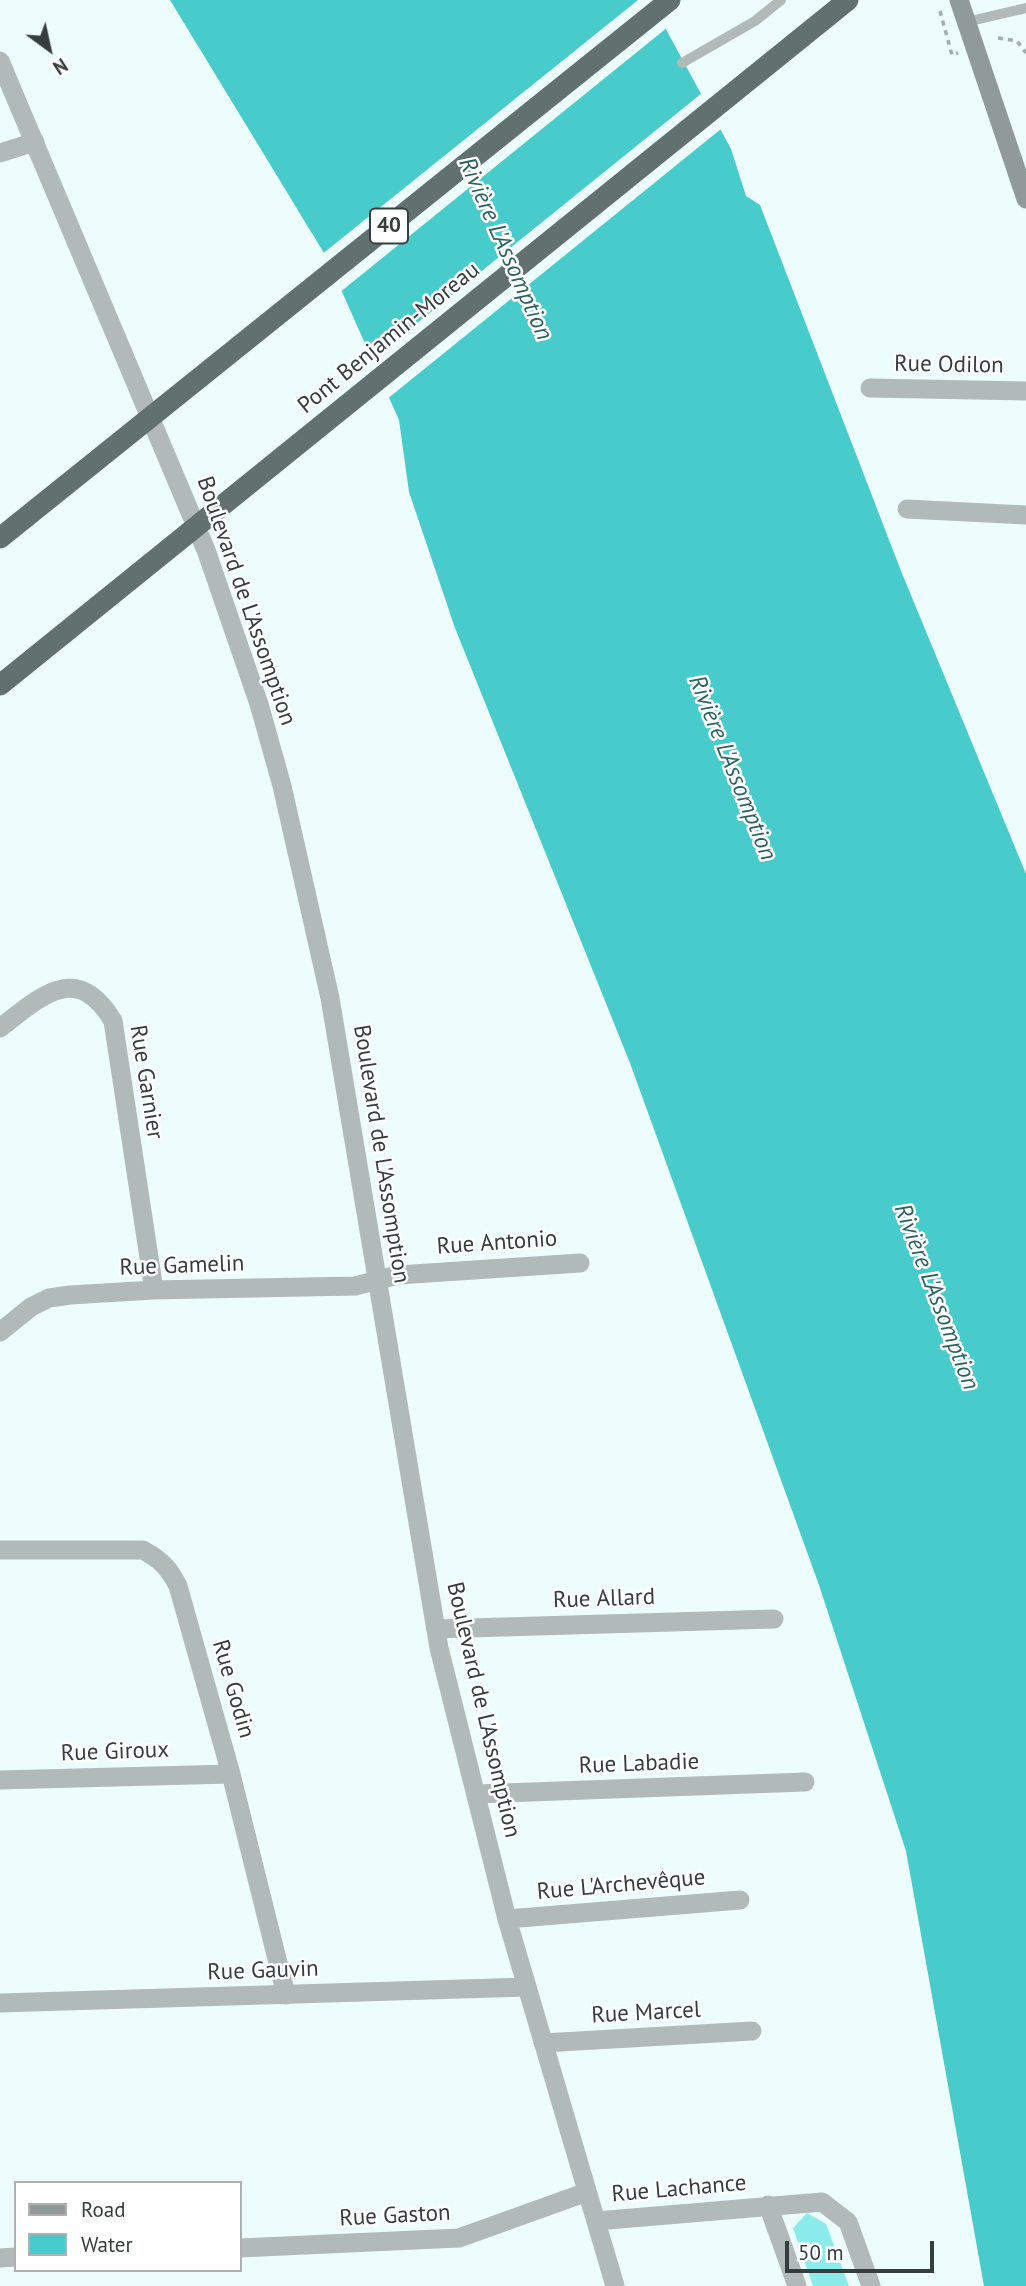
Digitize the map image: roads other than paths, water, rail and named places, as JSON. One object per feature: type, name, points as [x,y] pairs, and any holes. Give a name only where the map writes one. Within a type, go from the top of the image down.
[{"type":"highway","name":"40","points":[[0,538],[670,0]]},
{"type":"highway","name":"Pont Benjamin-Moreau","points":[[0,685],[848,0]]},
{"type":"main road","points":[[958,0],[1025,189]]},
{"type":"street","name":"Boulevard de L'Assomption","points":[[0,61],[186,499],[216,576],[259,704],[294,831],[324,963],[436,1629],[507,1919],[615,2286]]},
{"type":"street","points":[[0,153],[35,142]]},
{"type":"street","name":"Rue Odilon","points":[[870,388],[1026,391]]},
{"type":"street","points":[[907,509],[1026,515]]},
{"type":"street","name":"Rue Garnier","points":[[0,1028],[40,996],[66,987],[88,991],[101,1001],[113,1021],[154,1290]]},
{"type":"street","name":"Rue Antonio","points":[[377,1280],[423,1272],[580,1263]]},
{"type":"street","name":"Rue Gamelin","points":[[0,1332],[31,1307],[49,1298],[154,1290],[355,1286],[377,1280]]},
{"type":"street","name":"Rue Godin","points":[[0,1550],[143,1550],[161,1560],[178,1586],[232,1773],[286,1995]]},
{"type":"street","name":"Rue Allard","points":[[436,1629],[774,1619]]},
{"type":"street","name":"Rue Giroux","points":[[0,1780],[232,1773]]},
{"type":"street","name":"Rue Labadie","points":[[476,1794],[805,1782]]},
{"type":"street","name":"Rue L'Archevêque","points":[[507,1919],[740,1900]]},
{"type":"street","name":"Rue Gauvin","points":[[0,2003],[527,1987]]},
{"type":"street","name":"Rue Marcel","points":[[543,2043],[752,2031]]},
{"type":"street","name":"Rue Gaston","points":[[242,2248],[459,2238],[587,2192]]},
{"type":"street","name":"Rue Lachance","points":[[596,2221],[822,2202],[838,2211],[848,2222],[871,2286]]},
{"type":"street","name":"Rue Lachance","points":[[768,2205],[797,2286]]},
{"type":"lane","points":[[682,63],[755,21],[780,0]]},
{"type":"lane","points":[[966,22],[1026,8]]},
{"type":"water","name":"Rivière L'Assomption","points":[[170,0],[650,0],[731,149],[746,196],[760,205],[901,571],[1026,874],[1026,2286],[984,2286],[906,1851],[819,1585],[630,1063],[455,628],[409,492],[399,420],[327,258]]}]
